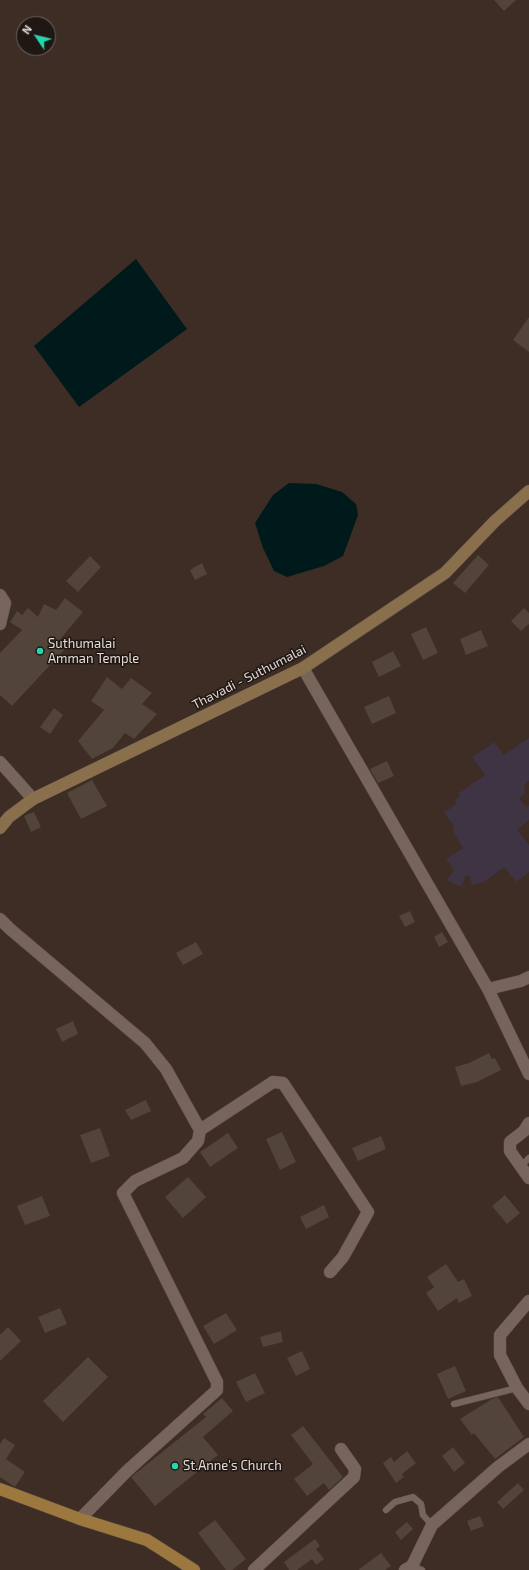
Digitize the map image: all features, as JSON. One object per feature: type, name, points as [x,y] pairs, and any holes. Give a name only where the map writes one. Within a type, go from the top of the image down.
[{"type":"main road","name":"Thavadi - Suthumalai","points":[[0,828],[9,817],[33,799],[303,668],[445,573],[495,521],[529,491]]},
{"type":"main road","points":[[0,1489],[80,1519],[147,1540],[194,1570]]},
{"type":"street","points":[[0,595],[5,603],[0,624]]},
{"type":"street","points":[[303,668],[488,989],[529,1074]]},
{"type":"street","points":[[0,762],[33,799]]},
{"type":"street","points":[[0,918],[10,929],[145,1043],[166,1069],[200,1130],[198,1141],[183,1158],[134,1181],[122,1193],[217,1382],[217,1390],[127,1470],[80,1519]]},
{"type":"street","points":[[488,989],[521,981],[529,977]]},
{"type":"street","points":[[200,1130],[273,1082],[283,1083],[368,1212],[343,1257],[330,1272]]},
{"type":"street","points":[[529,1123],[524,1131],[510,1142],[510,1151],[525,1162],[529,1178]]},
{"type":"street","points":[[529,1302],[500,1335],[500,1355],[517,1388],[529,1404]]},
{"type":"street","points":[[413,1569],[432,1525],[498,1467],[529,1444]]},
{"type":"street","points":[[254,1570],[354,1477],[356,1469],[341,1449]]},
{"type":"lane","points":[[454,1404],[517,1388]]},
{"type":"lane","points":[[386,1510],[395,1502],[413,1497],[421,1504],[423,1515],[432,1525]]},
{"type":"shaded area","points":[[529,738],[529,781],[524,785],[525,794],[519,798],[526,807],[529,805],[529,820],[517,830],[529,845],[529,872],[516,882],[504,867],[484,882],[472,885],[470,876],[466,876],[461,886],[453,884],[447,880],[454,870],[446,859],[463,848],[453,832],[454,826],[444,813],[457,803],[455,800],[460,796],[458,794],[485,775],[472,757],[494,742],[504,755]]},
{"type":"water","points":[[136,259],[187,329],[79,407],[34,346]]},
{"type":"water","points":[[289,483],[316,484],[342,492],[356,504],[358,515],[343,556],[324,566],[287,577],[274,571],[263,548],[255,523],[273,495]]},
{"type":"building","points":[[494,0],[516,0],[504,11]]},
{"type":"building","points":[[529,317],[529,352],[513,340]]},
{"type":"building","points":[[478,555],[489,565],[465,593],[453,583]]},
{"type":"building","points":[[90,556],[101,567],[78,592],[66,581]]},
{"type":"building","points":[[202,563],[207,574],[195,580],[190,570]]},
{"type":"building","points":[[65,598],[83,612],[57,643],[64,650],[12,706],[0,695],[0,653],[22,630],[10,622],[17,611],[22,615],[28,608],[38,617],[44,604],[56,610]]},
{"type":"building","points":[[524,608],[529,613],[529,624],[521,631],[511,621]]},
{"type":"building","points":[[426,627],[438,653],[423,660],[411,634]]},
{"type":"building","points":[[481,630],[488,646],[466,655],[460,639]]},
{"type":"building","points":[[393,651],[401,666],[379,677],[372,662]]},
{"type":"building","points":[[107,677],[122,689],[131,678],[152,693],[142,704],[157,714],[134,739],[125,733],[113,748],[92,759],[78,741],[104,710],[91,701]]},
{"type":"building","points":[[389,696],[396,713],[372,724],[364,707]]},
{"type":"building","points":[[54,708],[63,715],[50,734],[40,727]]},
{"type":"building","points":[[387,761],[394,776],[378,783],[370,769]]},
{"type":"building","points":[[92,780],[107,806],[81,819],[67,793]]},
{"type":"building","points":[[34,812],[41,827],[31,832],[24,816]]},
{"type":"building","points":[[410,911],[415,922],[405,927],[399,916]]},
{"type":"building","points":[[442,932],[448,942],[439,947],[434,937]]},
{"type":"building","points":[[196,942],[203,954],[183,965],[176,953]]},
{"type":"building","points":[[73,1021],[78,1034],[62,1042],[56,1029]]},
{"type":"building","points":[[489,1053],[492,1059],[495,1058],[501,1070],[477,1082],[461,1086],[455,1067],[469,1063]]},
{"type":"building","points":[[146,1100],[151,1111],[131,1120],[125,1110]]},
{"type":"building","points":[[100,1128],[110,1156],[91,1163],[80,1135]]},
{"type":"building","points":[[282,1132],[296,1162],[280,1170],[266,1139]]},
{"type":"building","points":[[228,1133],[238,1148],[210,1167],[200,1152]]},
{"type":"building","points":[[381,1136],[386,1149],[358,1161],[352,1148]]},
{"type":"building","points":[[188,1177],[206,1197],[183,1218],[165,1197]]},
{"type":"building","points":[[505,1195],[520,1213],[507,1224],[492,1206]]},
{"type":"building","points":[[42,1196],[50,1216],[25,1225],[17,1206]]},
{"type":"building","points":[[324,1205],[329,1217],[306,1229],[300,1217]]},
{"type":"building","points":[[446,1264],[458,1282],[464,1279],[472,1296],[459,1303],[457,1298],[438,1311],[426,1293],[434,1287],[427,1277]]},
{"type":"building","points":[[60,1308],[67,1324],[45,1333],[38,1317]]},
{"type":"building","points":[[226,1313],[237,1330],[214,1344],[203,1326]]},
{"type":"building","points":[[8,1327],[21,1341],[0,1361],[0,1335]]},
{"type":"building","points":[[281,1331],[283,1342],[263,1347],[260,1337]]},
{"type":"building","points":[[302,1351],[310,1369],[296,1376],[287,1358]]},
{"type":"building","points":[[88,1357],[108,1377],[63,1422],[43,1401]]},
{"type":"building","points":[[455,1366],[466,1391],[448,1399],[437,1374]]},
{"type":"building","points":[[255,1373],[265,1393],[246,1402],[236,1382]]},
{"type":"building","points":[[498,1397],[524,1437],[495,1459],[474,1433],[472,1435],[460,1419],[492,1399]]},
{"type":"building","name":"St.Anne's Church","points":[[222,1398],[233,1411],[203,1437],[218,1455],[155,1506],[131,1477],[206,1417],[203,1414]]},
{"type":"building","points":[[303,1426],[343,1477],[329,1490],[324,1483],[307,1496],[294,1479],[313,1464],[291,1435]]},
{"type":"building","points":[[4,1438],[15,1445],[6,1459],[25,1472],[15,1487],[0,1477],[0,1444]]},
{"type":"building","points":[[453,1447],[465,1463],[454,1472],[442,1456]]},
{"type":"building","points":[[407,1451],[416,1463],[402,1474],[404,1477],[396,1483],[383,1463],[391,1457],[394,1462]]},
{"type":"building","points":[[518,1483],[524,1490],[503,1509],[497,1502]]},
{"type":"building","points":[[480,1516],[484,1526],[471,1531],[467,1521]]},
{"type":"building","points":[[215,1520],[246,1559],[232,1570],[226,1570],[198,1533]]},
{"type":"building","points":[[407,1522],[413,1529],[401,1540],[395,1532]]},
{"type":"building","points":[[315,1539],[320,1546],[316,1549],[324,1559],[316,1565],[312,1559],[297,1570],[289,1570],[284,1562]]},
{"type":"building","points":[[381,1553],[391,1566],[385,1570],[358,1570]]},
{"type":"place","name":"Suthumalai Amman Temple","points":[[40,651]]},
{"type":"place","name":"St.Anne's Church","points":[[175,1466]]}]
